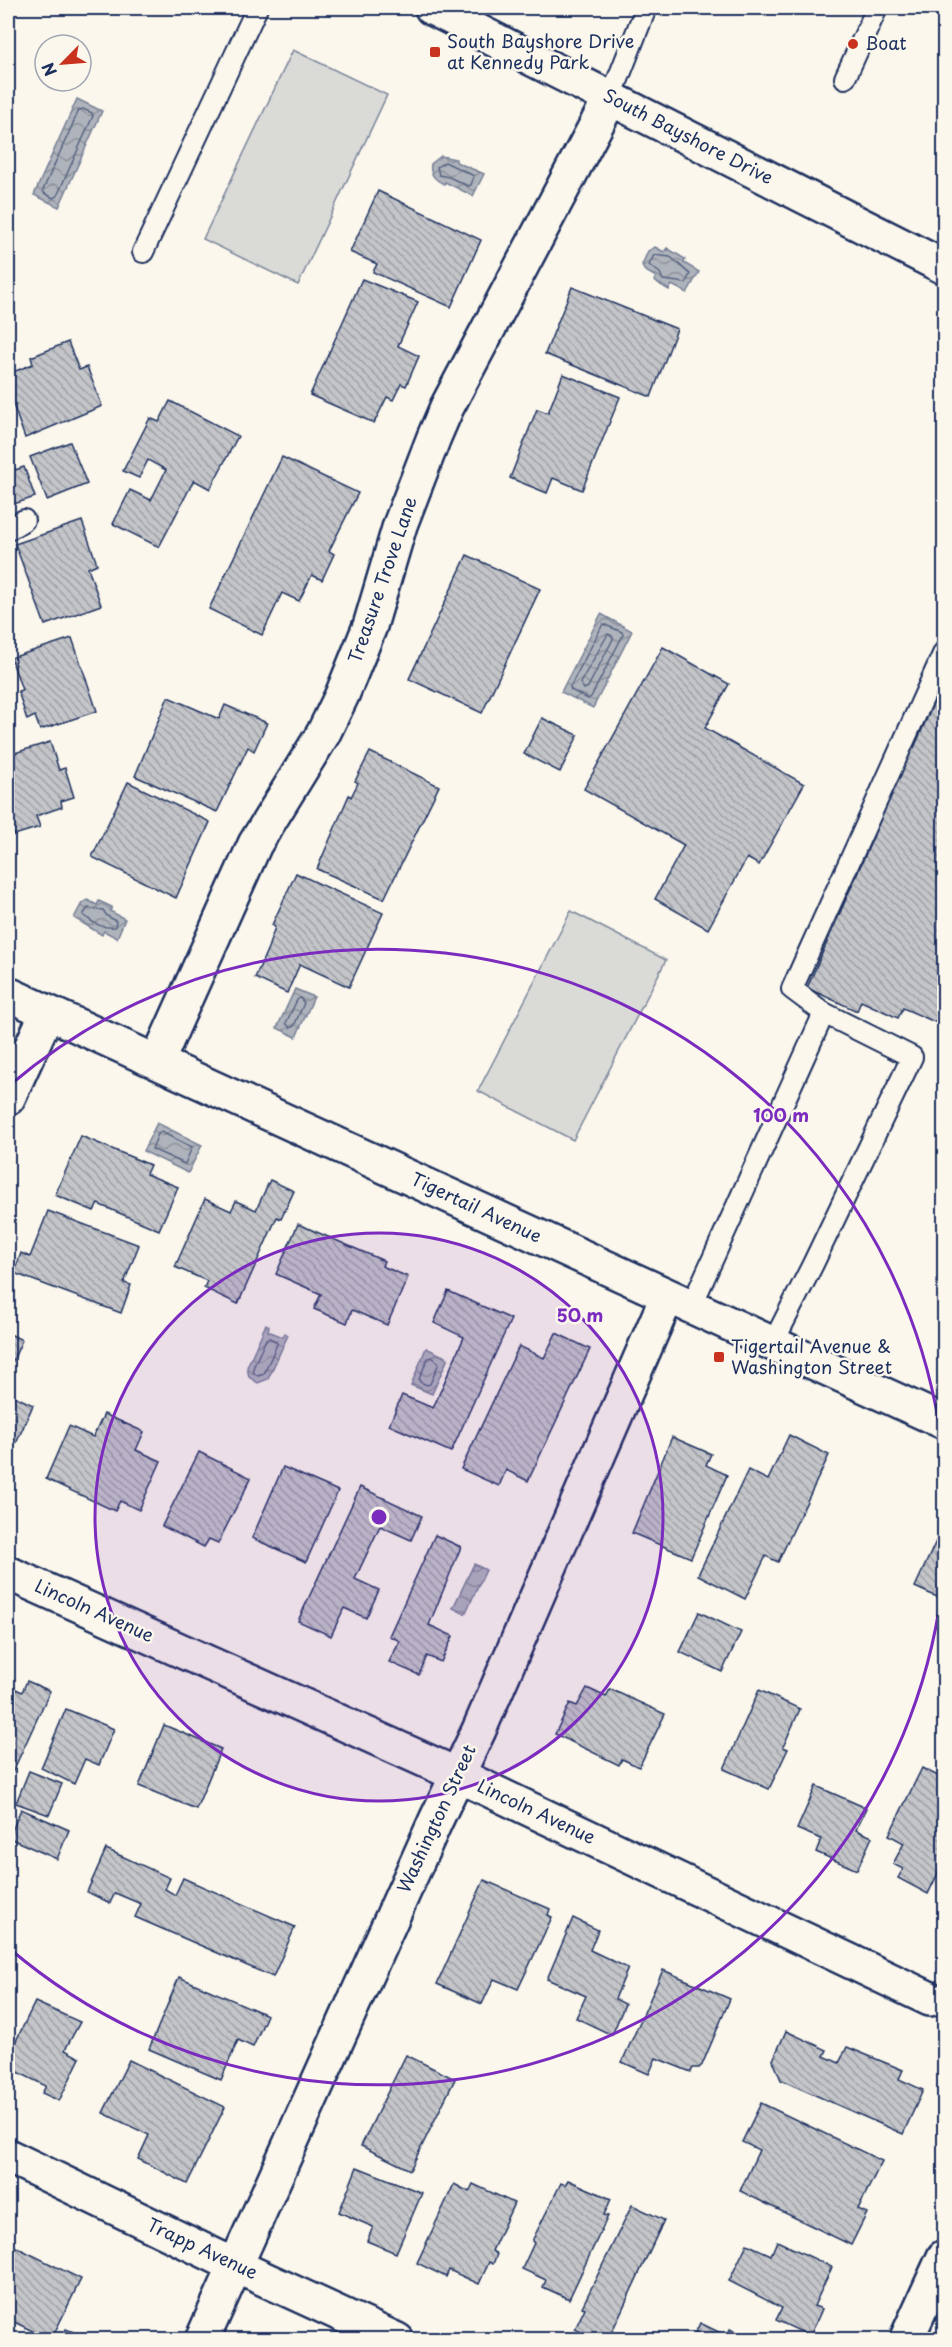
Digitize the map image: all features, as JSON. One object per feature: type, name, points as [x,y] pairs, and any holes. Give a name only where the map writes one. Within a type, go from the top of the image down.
[{"type":"street","name":"South Bayshore Drive","points":[[432,8],[945,267]]},
{"type":"street","name":"Treasure Trove Lane","points":[[157,1062],[255,844],[323,734],[342,695],[370,626],[400,525],[447,407],[611,97]]},
{"type":"street","name":"Tigertail Avenue","points":[[8,994],[945,1422]]},
{"type":"street","points":[[8,1098],[47,1013]]},
{"type":"street","name":"Washington Street","points":[[202,2340],[436,1820],[679,1302]]},
{"type":"street","name":"Lincoln Avenue","points":[[8,1573],[458,1775],[930,2000]]},
{"type":"street","name":"Trapp Avenue","points":[[8,2156],[236,2266],[397,2340]]},
{"type":"street","points":[[906,2340],[945,2257]]},
{"type":"lane","points":[[143,252],[257,8]]},
{"type":"lane","points":[[611,97],[646,8]]},
{"type":"lane","points":[[845,78],[877,8]]},
{"type":"lane","points":[[773,1343],[912,1057],[824,1013],[792,989],[945,652]]},
{"type":"lane","points":[[679,1302],[824,1013]]},
{"type":"shaded area","points":[[293,50],[387,95],[298,285],[203,239]]},
{"type":"shaded area","points":[[571,911],[666,960],[573,1140],[478,1091]]},
{"type":"water","points":[[77,99],[102,111],[59,207],[34,195]]},
{"type":"water","points":[[441,156],[456,159],[456,162],[484,174],[473,196],[435,179],[431,171],[431,164]]},
{"type":"water","points":[[655,247],[664,252],[667,248],[685,259],[684,263],[699,272],[687,293],[672,285],[669,290],[654,281],[656,277],[644,270],[642,265],[648,251]]},
{"type":"water","points":[[601,614],[632,631],[593,708],[561,692]]},
{"type":"water","points":[[87,900],[97,905],[99,901],[112,907],[110,911],[125,919],[117,938],[104,931],[102,935],[74,918],[82,903]]},
{"type":"water","points":[[295,989],[314,997],[296,1037],[277,1028]]},
{"type":"water","points":[[157,1123],[202,1145],[188,1173],[143,1151]]},
{"type":"water","points":[[266,1324],[269,1326],[268,1331],[283,1337],[285,1333],[288,1335],[268,1379],[258,1383],[249,1377],[247,1367]]},
{"type":"water","points":[[426,1348],[448,1358],[432,1394],[411,1385]]},
{"type":"water","points":[[474,1564],[486,1570],[465,1614],[453,1608]]},
{"type":"building","points":[[378,191],[481,240],[451,307],[373,272],[377,264],[350,252]]},
{"type":"building","points":[[362,279],[418,302],[398,346],[419,356],[406,386],[401,384],[393,400],[387,397],[374,423],[310,395]]},
{"type":"building","points":[[572,287],[677,329],[651,397],[545,354]]},
{"type":"building","points":[[68,342],[79,370],[87,367],[102,406],[25,438],[8,391],[8,374],[33,364],[31,357]]},
{"type":"building","points":[[563,374],[620,397],[582,490],[553,478],[547,493],[510,478],[537,409],[548,413]]},
{"type":"building","points":[[170,401],[238,436],[210,489],[194,480],[159,547],[113,524],[130,490],[151,500],[166,470],[148,460],[139,478],[123,471],[150,418],[159,422]]},
{"type":"building","points":[[70,442],[87,484],[47,500],[30,457]]},
{"type":"building","points":[[8,448],[15,470],[24,467],[35,497],[8,506]]},
{"type":"building","points":[[282,457],[358,493],[329,551],[334,554],[322,580],[312,575],[299,601],[282,593],[262,635],[209,609]]},
{"type":"building","points":[[82,521],[97,564],[88,568],[101,605],[45,625],[15,544]]},
{"type":"building","points":[[467,555],[540,589],[482,713],[409,679]]},
{"type":"building","points":[[72,638],[97,711],[40,730],[35,716],[27,720],[18,691],[22,690],[11,658]]},
{"type":"building","points":[[663,647],[729,684],[705,728],[804,784],[759,865],[747,858],[708,929],[655,899],[684,845],[584,789]]},
{"type":"building","points":[[944,679],[944,1026],[903,1008],[898,1018],[861,1001],[857,1011],[807,988],[874,835],[869,832],[907,745],[914,748]]},
{"type":"building","points":[[168,697],[219,719],[225,705],[267,723],[254,751],[248,747],[217,812],[135,776]]},
{"type":"building","points":[[542,718],[578,735],[560,772],[524,754]]},
{"type":"building","points":[[50,742],[59,770],[65,768],[74,797],[61,801],[62,807],[36,816],[40,827],[8,837],[8,755]]},
{"type":"building","points":[[370,752],[439,786],[384,899],[317,869],[349,795],[351,797],[358,783],[355,781]]},
{"type":"building","points":[[128,782],[210,822],[176,898],[92,857]]},
{"type":"building","points":[[296,873],[383,913],[349,987],[300,964],[287,993],[255,978],[275,927],[272,925]]},
{"type":"building","points":[[81,1136],[150,1165],[146,1174],[178,1187],[159,1230],[98,1204],[94,1211],[55,1195]]},
{"type":"building","points":[[270,1180],[294,1191],[281,1219],[277,1217],[238,1304],[204,1288],[207,1281],[175,1267],[205,1199],[231,1211],[236,1201],[256,1210]]},
{"type":"building","points":[[48,1211],[139,1245],[124,1283],[131,1285],[121,1313],[14,1273],[21,1253],[30,1257]]},
{"type":"building","points":[[298,1224],[384,1261],[382,1266],[408,1277],[387,1325],[352,1310],[347,1323],[314,1309],[321,1294],[276,1274]]},
{"type":"building","points":[[448,1291],[511,1319],[451,1452],[389,1425],[402,1395],[433,1408],[464,1337],[434,1323]]},
{"type":"building","points":[[8,1333],[22,1340],[8,1372]]},
{"type":"building","points":[[556,1333],[590,1349],[528,1481],[506,1470],[499,1486],[461,1469],[519,1346],[544,1358]]},
{"type":"building","points":[[8,1393],[33,1405],[8,1462]]},
{"type":"building","points":[[104,1414],[144,1432],[136,1450],[161,1461],[139,1510],[120,1501],[115,1511],[46,1479],[69,1426],[93,1437]]},
{"type":"building","points":[[789,1435],[829,1455],[778,1562],[766,1556],[745,1599],[698,1575],[748,1470],[768,1480]]},
{"type":"building","points":[[672,1437],[711,1454],[706,1465],[727,1475],[691,1558],[632,1533]]},
{"type":"building","points":[[199,1452],[251,1478],[218,1543],[209,1539],[204,1547],[162,1526]]},
{"type":"building","points":[[283,1467],[338,1491],[306,1562],[252,1538]]},
{"type":"building","points":[[360,1487],[422,1516],[411,1540],[380,1526],[355,1579],[379,1590],[366,1618],[344,1608],[331,1636],[298,1621]]},
{"type":"building","points":[[942,1528],[944,1530],[944,1600],[915,1587]]},
{"type":"building","points":[[435,1535],[461,1547],[429,1625],[453,1636],[441,1662],[427,1656],[419,1675],[389,1662],[400,1641],[389,1636]]},
{"type":"building","points":[[699,1612],[741,1632],[722,1672],[680,1652]]},
{"type":"building","points":[[27,1681],[50,1691],[8,1782],[8,1685],[22,1692]]},
{"type":"building","points":[[587,1688],[606,1697],[610,1689],[665,1714],[639,1767],[622,1759],[619,1765],[555,1734],[570,1703],[577,1706]]},
{"type":"building","points":[[759,1690],[800,1709],[783,1747],[788,1749],[769,1789],[724,1769]]},
{"type":"building","points":[[66,1709],[114,1729],[99,1765],[85,1759],[74,1784],[41,1768]]},
{"type":"building","points":[[164,1725],[221,1749],[196,1809],[139,1786]]},
{"type":"building","points":[[922,1768],[944,1779],[944,1868],[941,1867],[928,1894],[898,1878],[903,1869],[893,1864],[904,1843],[889,1835]]},
{"type":"building","points":[[29,1771],[62,1784],[49,1815],[16,1803]]},
{"type":"building","points":[[816,1786],[866,1808],[856,1830],[872,1837],[857,1870],[816,1852],[821,1839],[797,1829]]},
{"type":"building","points":[[21,1809],[69,1830],[57,1859],[9,1838]]},
{"type":"building","points":[[106,1849],[170,1878],[165,1889],[175,1895],[183,1878],[295,1927],[273,1977],[135,1917],[141,1904],[115,1893],[110,1903],[87,1892]]},
{"type":"building","points":[[484,1880],[550,1909],[548,1915],[552,1917],[518,1989],[494,1979],[482,2004],[437,1984]]},
{"type":"building","points":[[573,1918],[598,1930],[590,1950],[628,1968],[615,1999],[625,2004],[612,2035],[576,2018],[586,1996],[547,1979]]},
{"type":"building","points":[[663,1970],[730,1999],[702,2065],[699,2068],[693,2068],[691,2072],[656,2058],[649,2074],[622,2062]]},
{"type":"building","points":[[179,1977],[267,2015],[253,2047],[238,2040],[221,2080],[149,2049]]},
{"type":"building","points":[[35,2002],[80,2022],[65,2050],[80,2058],[59,2101],[42,2093],[46,2086],[12,2069],[8,2076],[8,2046],[12,2049]]},
{"type":"building","points":[[786,2031],[827,2050],[824,2056],[839,2063],[847,2047],[903,2070],[899,2079],[923,2090],[903,2134],[781,2080],[773,2060]]},
{"type":"building","points":[[406,2055],[455,2079],[410,2170],[361,2146]]},
{"type":"building","points":[[129,2060],[225,2107],[187,2184],[138,2159],[149,2135],[103,2113]]},
{"type":"building","points":[[761,2103],[882,2161],[858,2209],[867,2213],[851,2245],[740,2191],[759,2150],[742,2142]]},
{"type":"building","points":[[357,2167],[422,2193],[396,2253],[367,2241],[373,2227],[339,2212]]},
{"type":"building","points":[[568,2180],[611,2199],[604,2215],[608,2216],[569,2299],[543,2287],[546,2280],[522,2269],[534,2243],[532,2241],[561,2183],[565,2185]]},
{"type":"building","points":[[454,2184],[469,2192],[473,2184],[514,2203],[492,2251],[497,2254],[493,2264],[489,2262],[479,2284],[449,2270],[446,2277],[417,2263]]},
{"type":"building","points":[[632,2205],[664,2220],[608,2340],[597,2340],[575,2329],[585,2308],[582,2307]]},
{"type":"building","points":[[777,2241],[832,2267],[814,2306],[822,2309],[810,2336],[776,2320],[782,2308],[729,2281],[747,2244],[771,2255]]},
{"type":"building","points":[[12,2245],[81,2279],[51,2340],[8,2319],[8,2254]]},
{"type":"building","points":[[700,2323],[727,2336],[730,2329],[755,2340],[692,2340]]},
{"type":"building","points":[[66,2329],[93,2340],[61,2340]]},
{"type":"place","name":"Boat","points":[[853,44]]},
{"type":"place","name":"South Bayshore Drive at Kennedy Park","points":[[435,52]]},
{"type":"place","name":"Tigertail Avenue & Washington Street","points":[[719,1357]]}]
